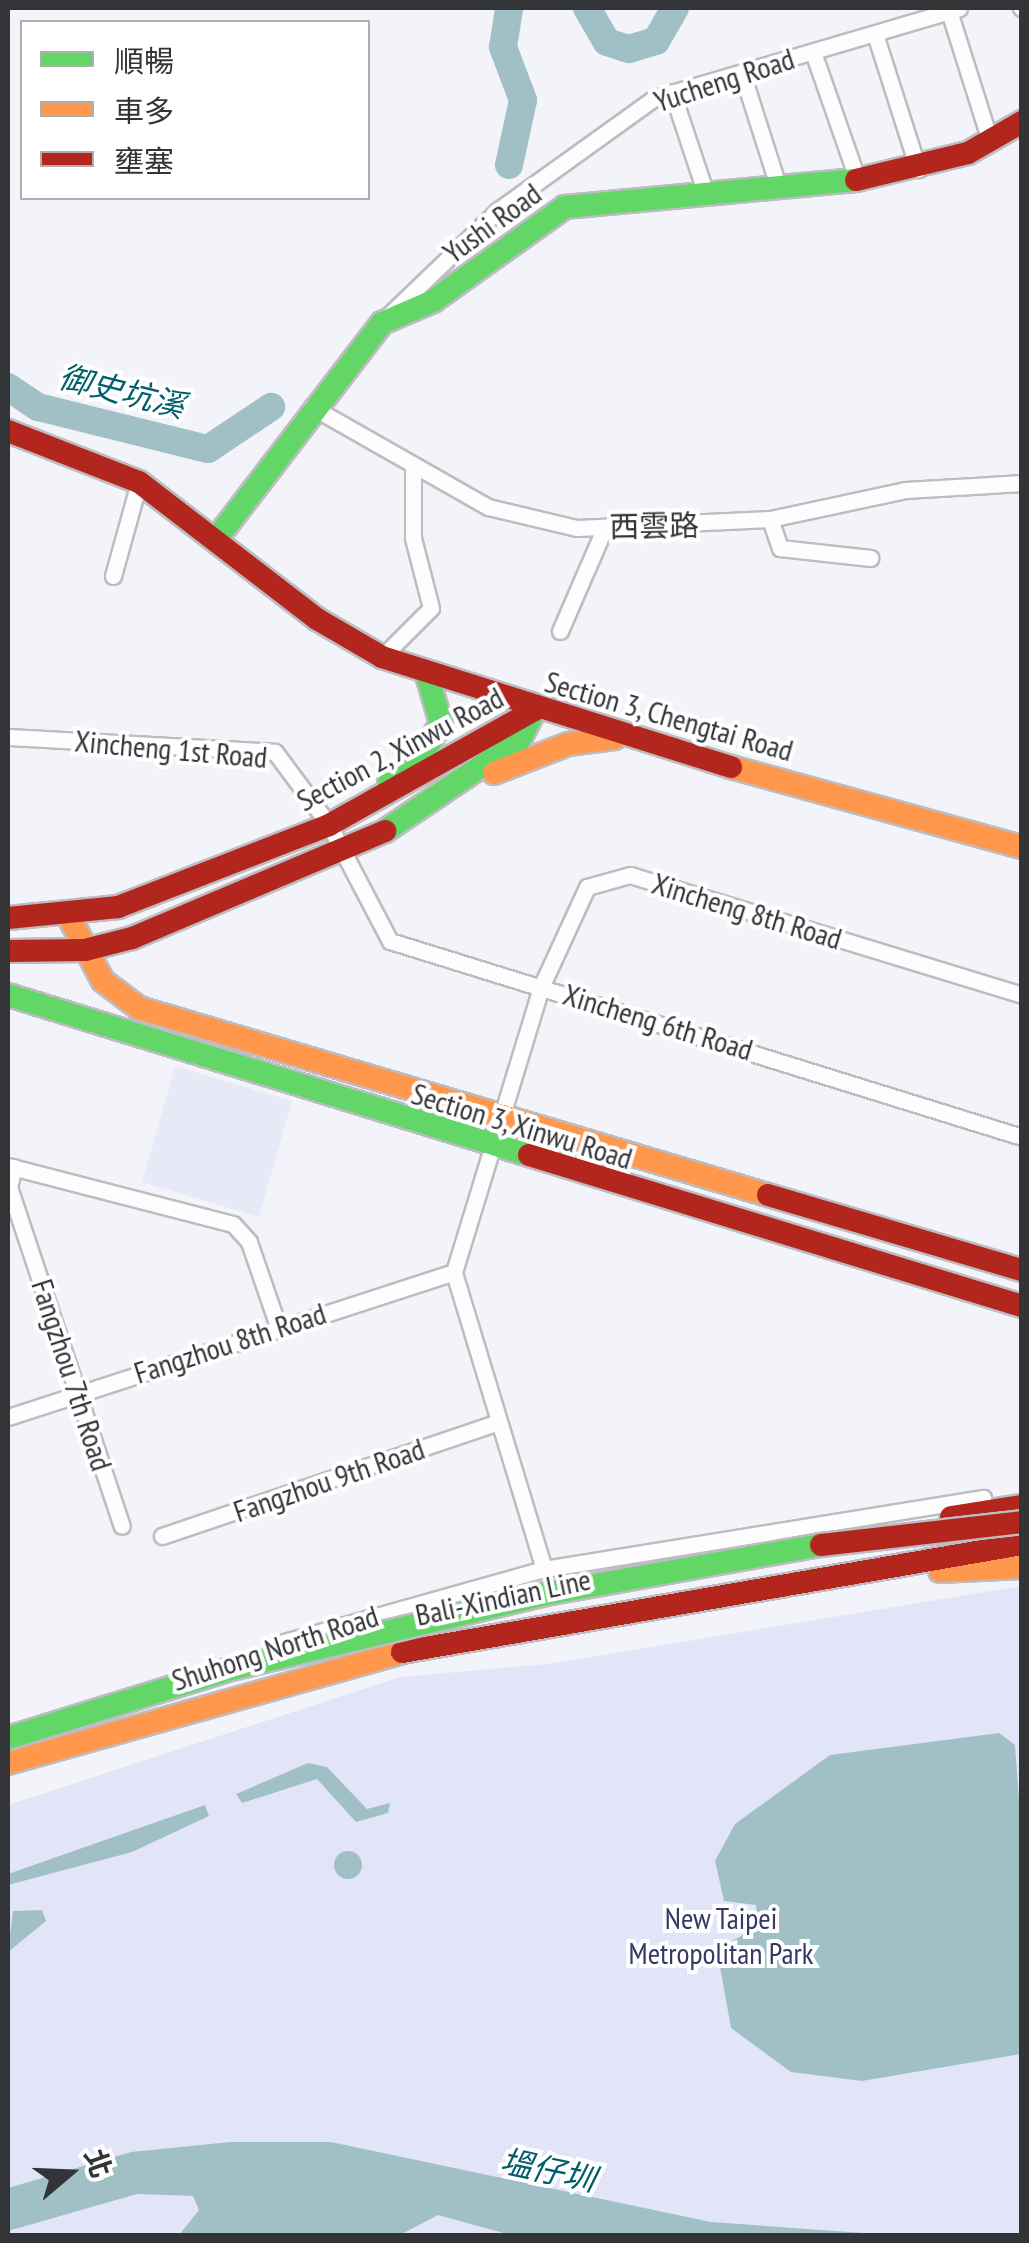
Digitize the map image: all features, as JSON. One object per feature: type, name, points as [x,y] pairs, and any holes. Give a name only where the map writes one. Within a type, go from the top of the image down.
[{"type":"main road","name":"Yushi Road","points":[[218,538],[312,407],[382,323],[433,301],[565,207],[704,191],[858,181],[918,169],[1022,122]]},
{"type":"main road","name":"Section 3, Chengtai Road","points":[[8,431],[140,482],[382,657],[623,737],[1022,847]]},
{"type":"main road","points":[[329,826],[435,740],[439,704],[427,675]]},
{"type":"main road","name":"Section 2, Xinwu Road","points":[[8,951],[85,950],[342,853],[416,816],[518,741],[535,710]]},
{"type":"main road","name":"Section 2, Xinwu Road","points":[[8,918],[69,917],[329,826],[535,710]]},
{"type":"main road","points":[[416,816],[533,754],[623,737]]},
{"type":"main road","name":"Section 3, Xinwu Road","points":[[69,917],[85,950],[117,998],[139,1008],[1022,1270]]},
{"type":"main road","name":"Section 3, Xinwu Road","points":[[8,995],[490,1149],[1022,1306]]},
{"type":"main road","points":[[873,1536],[1022,1506]]},
{"type":"main road","name":"Bali-Xindian Line","points":[[8,1740],[452,1614],[873,1536],[1022,1522]]},
{"type":"main road","name":"Bali-Xindian Line","points":[[8,1763],[464,1634],[806,1574],[1022,1544]]},
{"type":"main road","points":[[806,1574],[1022,1567]]},
{"type":"street","name":"Yucheng Road","points":[[382,323],[497,210],[615,122],[672,92],[954,9]]},
{"type":"street","points":[[954,9],[989,138]]},
{"type":"street","points":[[875,34],[918,169]]},
{"type":"street","points":[[813,52],[858,181]]},
{"type":"street","points":[[742,74],[779,189]]},
{"type":"street","points":[[672,92],[704,191]]},
{"type":"street","name":"西雲路","points":[[312,407],[413,468],[488,507],[606,528],[770,520],[905,490],[1022,483]]},
{"type":"street","points":[[382,657],[431,608],[413,538],[413,468]]},
{"type":"street","points":[[113,576],[140,482]]},
{"type":"street","points":[[770,520],[780,548],[870,558]]},
{"type":"street","points":[[560,631],[606,528]]},
{"type":"street","name":"Xincheng 1st Road","points":[[8,737],[275,752],[329,826],[342,853]]},
{"type":"street","name":"Xincheng 6th Road","points":[[342,853],[390,941],[1022,1137]]},
{"type":"street","name":"Xincheng 8th Road","points":[[454,1272],[542,985],[587,887],[630,875],[1022,995]]},
{"type":"street","points":[[11,1166],[233,1224],[278,1326]]},
{"type":"street","name":"Fangzhou 7th Road","points":[[11,1166],[9,1187],[122,1526]]},
{"type":"street","points":[[454,1272],[496,1423],[544,1568]]},
{"type":"street","name":"Fangzhou 8th Road","points":[[8,1417],[278,1326],[454,1272]]},
{"type":"street","name":"Fangzhou 9th Road","points":[[162,1536],[496,1423]]},
{"type":"street","name":"Shuhong North Road","points":[[8,1740],[275,1645],[544,1568],[1022,1493]]},
{"type":"shaded area","points":[[175,1066],[292,1101],[259,1217],[142,1182]]},
{"type":"shaded area","points":[[999,1733],[1015,1745],[1021,1828],[1021,2054],[862,2081],[791,2072],[731,2028],[717,1950],[758,1926],[756,1905],[724,1901],[715,1861],[735,1824],[830,1755]]},
{"type":"shaded area","points":[[308,1763],[327,1767],[367,1809],[390,1803],[388,1813],[356,1822],[317,1779],[242,1803],[236,1794]]},
{"type":"shaded area","points":[[205,1805],[209,1816],[132,1852],[8,1885],[8,1874]]},
{"type":"shaded area","points":[[348,1851],[358,1855],[362,1865],[358,1875],[348,1879],[338,1875],[334,1865],[338,1855]]},
{"type":"shaded area","points":[[42,1910],[46,1921],[8,1952],[13,1911]]},
{"type":"shaded area","points":[[230,2142],[331,2142],[711,2222],[892,2235],[511,2235],[438,2215],[400,2235],[179,2235],[199,2210],[193,2196],[137,2194],[8,2231],[8,2188],[131,2152]]},
{"type":"green space","name":"New Taipei Metropolitan Park","points":[[1021,1586],[1021,2235],[8,2235],[8,1805],[400,1677],[548,1664]]},
{"type":"waterway","name":"御史坑溪","points":[[509,8],[503,47],[523,100],[509,165]]},
{"type":"waterway","name":"御史坑溪","points":[[587,8],[607,42],[629,49],[656,41],[675,8]]},
{"type":"waterway","name":"御史坑溪","points":[[8,387],[38,407],[208,449],[271,407]]},
{"type":"traffic: fast","points":[[217,538],[382,323],[433,301],[565,207],[856,180]]},
{"type":"traffic: fast","points":[[389,783],[422,756],[441,723],[427,675]]},
{"type":"traffic: fast","points":[[385,831],[519,741],[535,710]]},
{"type":"traffic: fast","points":[[8,995],[529,1155]]},
{"type":"traffic: fast","points":[[8,1738],[227,1670],[551,1593],[821,1545]]},
{"type":"traffic: slow","points":[[494,773],[568,744],[615,738]]},
{"type":"traffic: slow","points":[[731,767],[1022,847]]},
{"type":"traffic: slow","points":[[69,917],[103,981],[139,1008],[768,1195]]},
{"type":"traffic: slow","points":[[940,1571],[1022,1567]]},
{"type":"traffic: slow","points":[[8,1763],[402,1652]]},
{"type":"traffic: jam","points":[[856,180],[968,153],[1022,122]]},
{"type":"traffic: jam","points":[[8,431],[139,482],[317,619],[382,657],[731,767]]},
{"type":"traffic: jam","points":[[8,918],[118,907],[329,825],[535,710]]},
{"type":"traffic: jam","points":[[8,951],[85,950],[132,938],[385,831]]},
{"type":"traffic: jam","points":[[529,1155],[1022,1306]]},
{"type":"traffic: jam","points":[[768,1195],[1022,1270]]},
{"type":"traffic: jam","points":[[951,1517],[1022,1506]]},
{"type":"traffic: jam","points":[[821,1545],[1022,1522]]},
{"type":"traffic: jam","points":[[402,1652],[1022,1544]]},
{"type":"water label","name":"塭仔圳","points":[[548,2170]]}]
